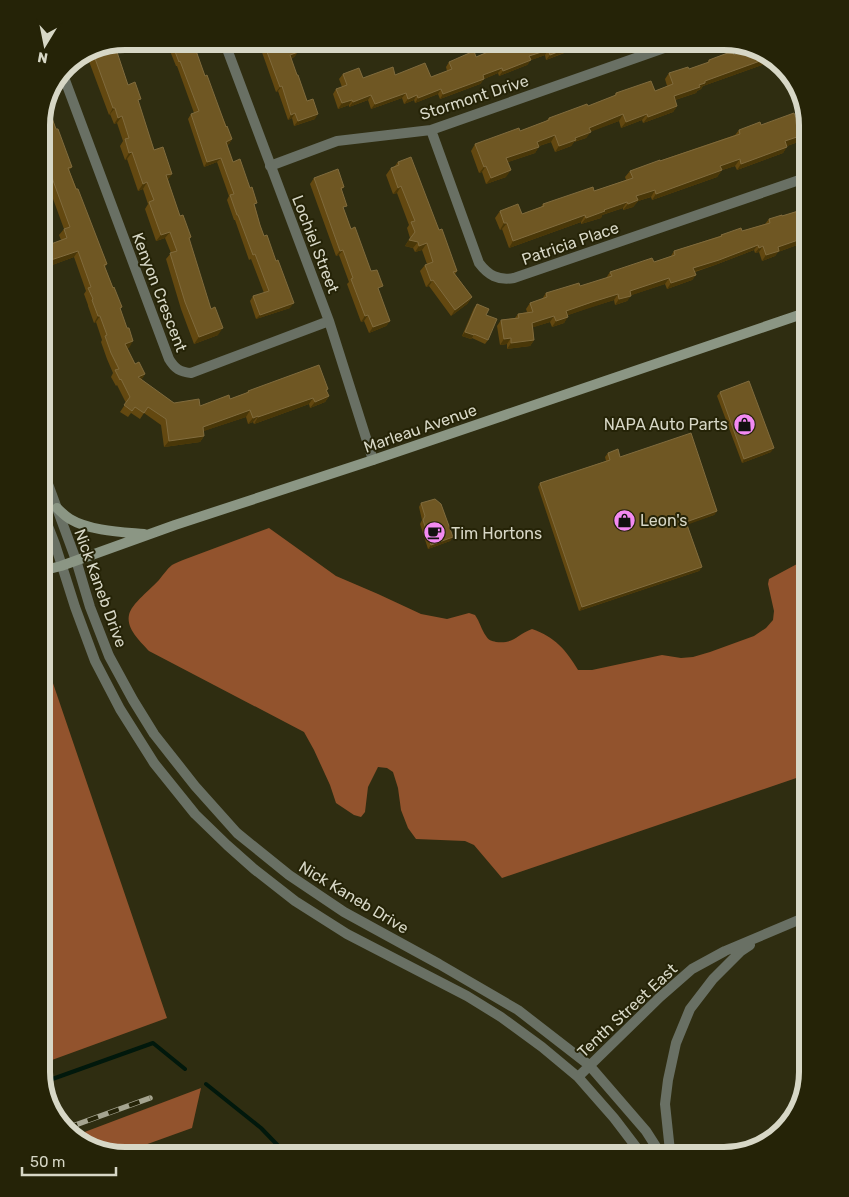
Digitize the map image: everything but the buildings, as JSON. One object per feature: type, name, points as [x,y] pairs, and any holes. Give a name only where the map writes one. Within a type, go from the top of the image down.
[{"type":"main road","name":"Marleau Avenue","points":[[50,569],[799,315]]},
{"type":"main road","points":[[57,508],[69,518],[81,524],[148,535]]},
{"type":"street","name":"Lochiel Street","points":[[227,50],[329,321],[373,460]]},
{"type":"street","name":"Stormont Drive","points":[[270,166],[337,141],[431,130],[658,50]]},
{"type":"street","name":"Kenyon Crescent","points":[[65,79],[174,368],[182,372],[191,373],[329,321]]},
{"type":"street","name":"Patricia Place","points":[[431,130],[479,263],[485,271],[493,276],[504,279],[514,278],[799,180]]},
{"type":"street","name":"Nick Kaneb Drive","points":[[50,489],[76,560],[90,607],[109,656],[154,734],[195,786],[237,833],[289,875],[344,912],[518,1010],[589,1065],[646,1131],[656,1147]]},
{"type":"street","name":"Nick Kaneb Drive","points":[[50,531],[75,607],[96,661],[120,709],[154,763],[195,814],[254,869],[295,901],[347,934],[475,1002],[542,1047],[578,1077],[614,1118],[636,1147]]},
{"type":"street","name":"Tenth Street East","points":[[578,1077],[660,997],[692,970],[724,951],[799,920]]},
{"type":"street","points":[[670,1147],[665,1104],[668,1080],[676,1043],[690,1009],[713,979],[741,951],[776,930]]},
{"type":"shaded area","points":[[269,528],[336,576],[421,614],[447,619],[469,613],[475,615],[487,637],[496,642],[507,642],[532,629],[540,632],[559,645],[578,670],[592,670],[662,655],[681,658],[693,657],[754,636],[766,628],[773,620],[774,611],[768,584],[769,579],[799,563],[799,777],[502,878],[474,845],[465,841],[416,839],[408,828],[401,810],[398,788],[393,772],[387,768],[378,767],[368,787],[365,812],[361,817],[354,815],[336,803],[330,785],[304,732],[149,651],[132,630],[129,615],[142,596],[167,570],[172,565]]},
{"type":"shaded area","points":[[50,674],[167,1018],[50,1061]]},
{"type":"shaded area","points":[[201,1088],[192,1128],[139,1147],[120,1147],[106,1144],[81,1133]]},
{"type":"waterway","points":[[51,1080],[153,1043],[185,1069]]},
{"type":"waterway","points":[[206,1084],[261,1128],[279,1147]]},
{"type":"railway","points":[[73,1126],[150,1098]]},
{"type":"place","name":"NAPA Auto Parts","points":[[744,424]]},
{"type":"place","name":"Leon's","points":[[624,520]]},
{"type":"place","name":"Tim Hortons","points":[[435,533]]}]
